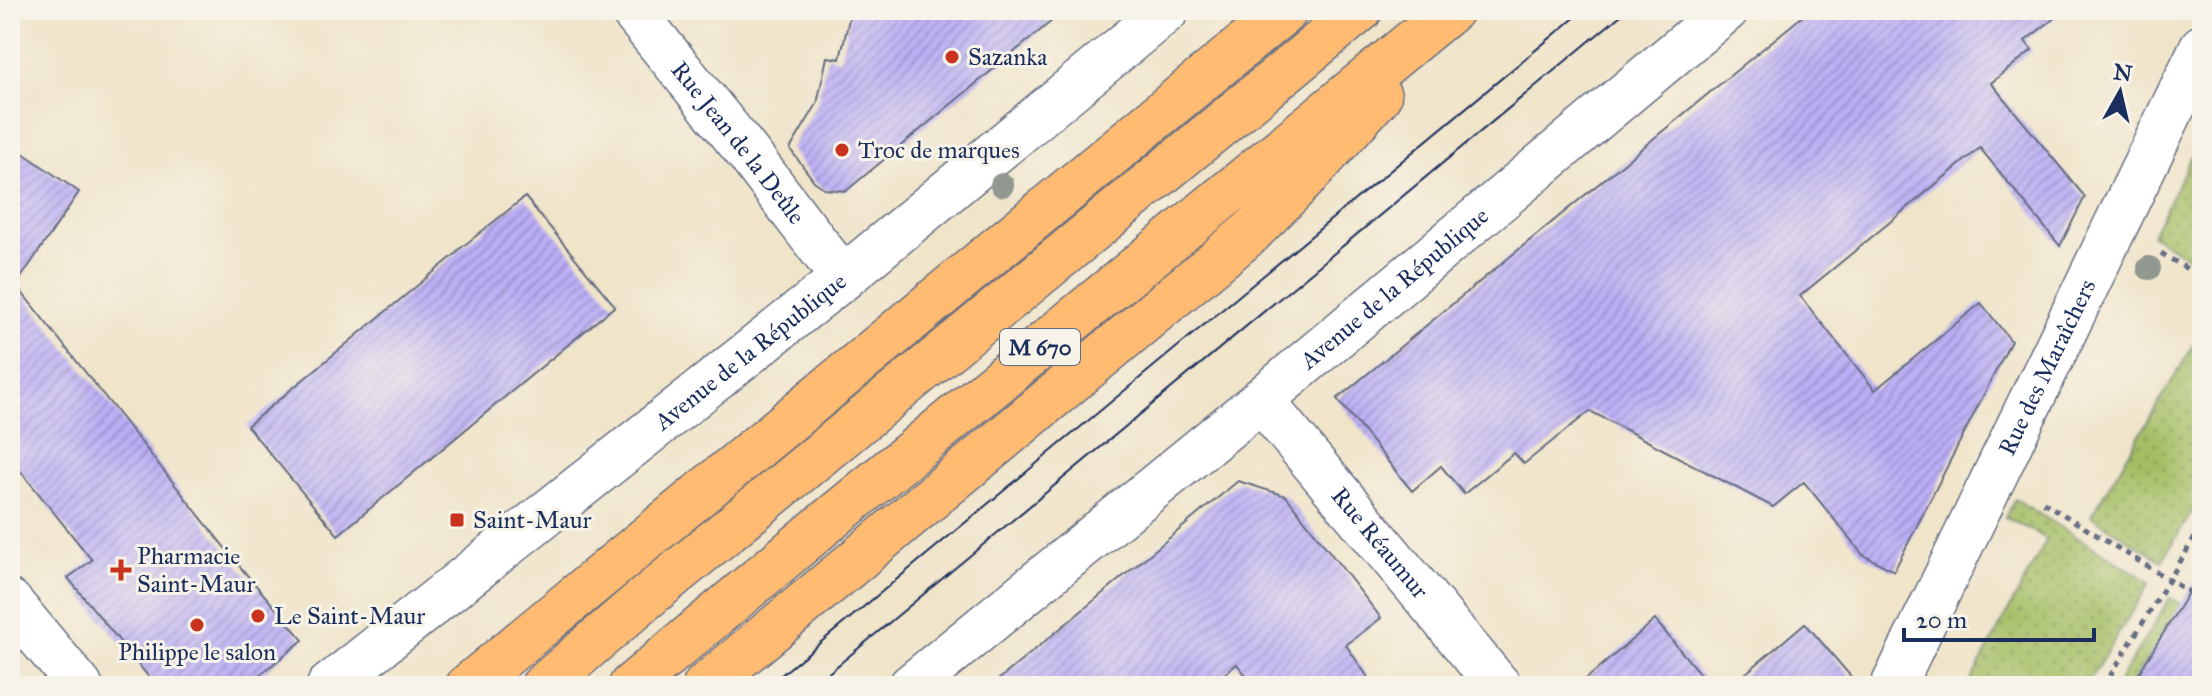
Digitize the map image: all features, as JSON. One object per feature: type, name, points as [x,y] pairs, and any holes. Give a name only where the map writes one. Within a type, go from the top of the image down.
[{"type":"main road","points":[[468,686],[1286,10]]},
{"type":"main road","name":"M 670","points":[[543,686],[1360,10]]},
{"type":"main road","points":[[705,686],[1250,233],[1360,120],[1450,11]]},
{"type":"main road","name":"M 670","points":[[631,686],[1450,11]]},
{"type":"street","name":"Rue Jean de la Deûle","points":[[632,10],[747,152],[843,278]]},
{"type":"street","name":"Avenue de la République","points":[[329,686],[843,278],[1167,10]]},
{"type":"street","name":"Avenue de la République","points":[[911,686],[1261,400],[1726,10]]},
{"type":"street","name":"Rue des Maraîchers","points":[[1893,686],[2202,47]]},
{"type":"street","name":"Rue Réaumur","points":[[1261,400],[1499,686]]},
{"type":"street","points":[[10,602],[80,686]]},
{"type":"path","points":[[2033,496],[2202,600]]},
{"type":"path","points":[[2104,686],[2202,526]]},
{"type":"green space","points":[[2202,147],[2202,266],[2152,235],[2191,158]]},
{"type":"green space","points":[[2202,331],[2202,495],[2162,561],[2091,516]]},
{"type":"green space","points":[[2015,499],[2150,582],[2086,686],[1968,686],[2047,539],[2005,517]]},
{"type":"green space","points":[[2170,598],[2202,617],[2171,621],[2131,686],[2116,686]]},
{"type":"building","points":[[851,10],[1065,10],[846,191],[825,189],[814,181],[790,149],[817,104],[827,57],[840,59]]},
{"type":"building","points":[[1810,10],[2065,10],[2025,41],[2032,50],[1991,83],[2085,197],[2060,246],[1980,148],[1800,296],[1875,390],[1981,303],[2011,341],[1894,571],[1863,555],[1804,482],[1773,507],[1590,411],[1524,464],[1514,453],[1464,494],[1441,466],[1412,491],[1337,399]]},
{"type":"building","points":[[10,144],[79,192],[16,285],[241,568],[303,640],[246,686],[156,686],[68,578],[92,560],[10,458]]},
{"type":"building","points":[[525,197],[615,306],[338,535],[247,426]]},
{"type":"building","points":[[1238,481],[1286,496],[1381,618],[1346,645],[1374,686],[1254,686],[1237,664],[1209,686],[991,686]]},
{"type":"building","points":[[2202,570],[2202,686],[2131,686]]},
{"type":"building","points":[[1655,620],[1710,686],[1578,686]]},
{"type":"building","points":[[1805,623],[1859,686],[1731,686]]},
{"type":"tram line","points":[[768,686],[1584,10]]},
{"type":"tram line","points":[[813,686],[1627,10]]},
{"type":"place","name":"Sazanka","points":[[952,57]]},
{"type":"place","name":"Troc de marques","points":[[842,150]]},
{"type":"place","name":"Saint-Maur","points":[[457,520]]},
{"type":"place","name":"Pharmacie Saint-Maur","points":[[121,570]]},
{"type":"place","name":"Le Saint-Maur","points":[[258,616]]},
{"type":"place","name":"Philippe le salon","points":[[197,625]]}]
